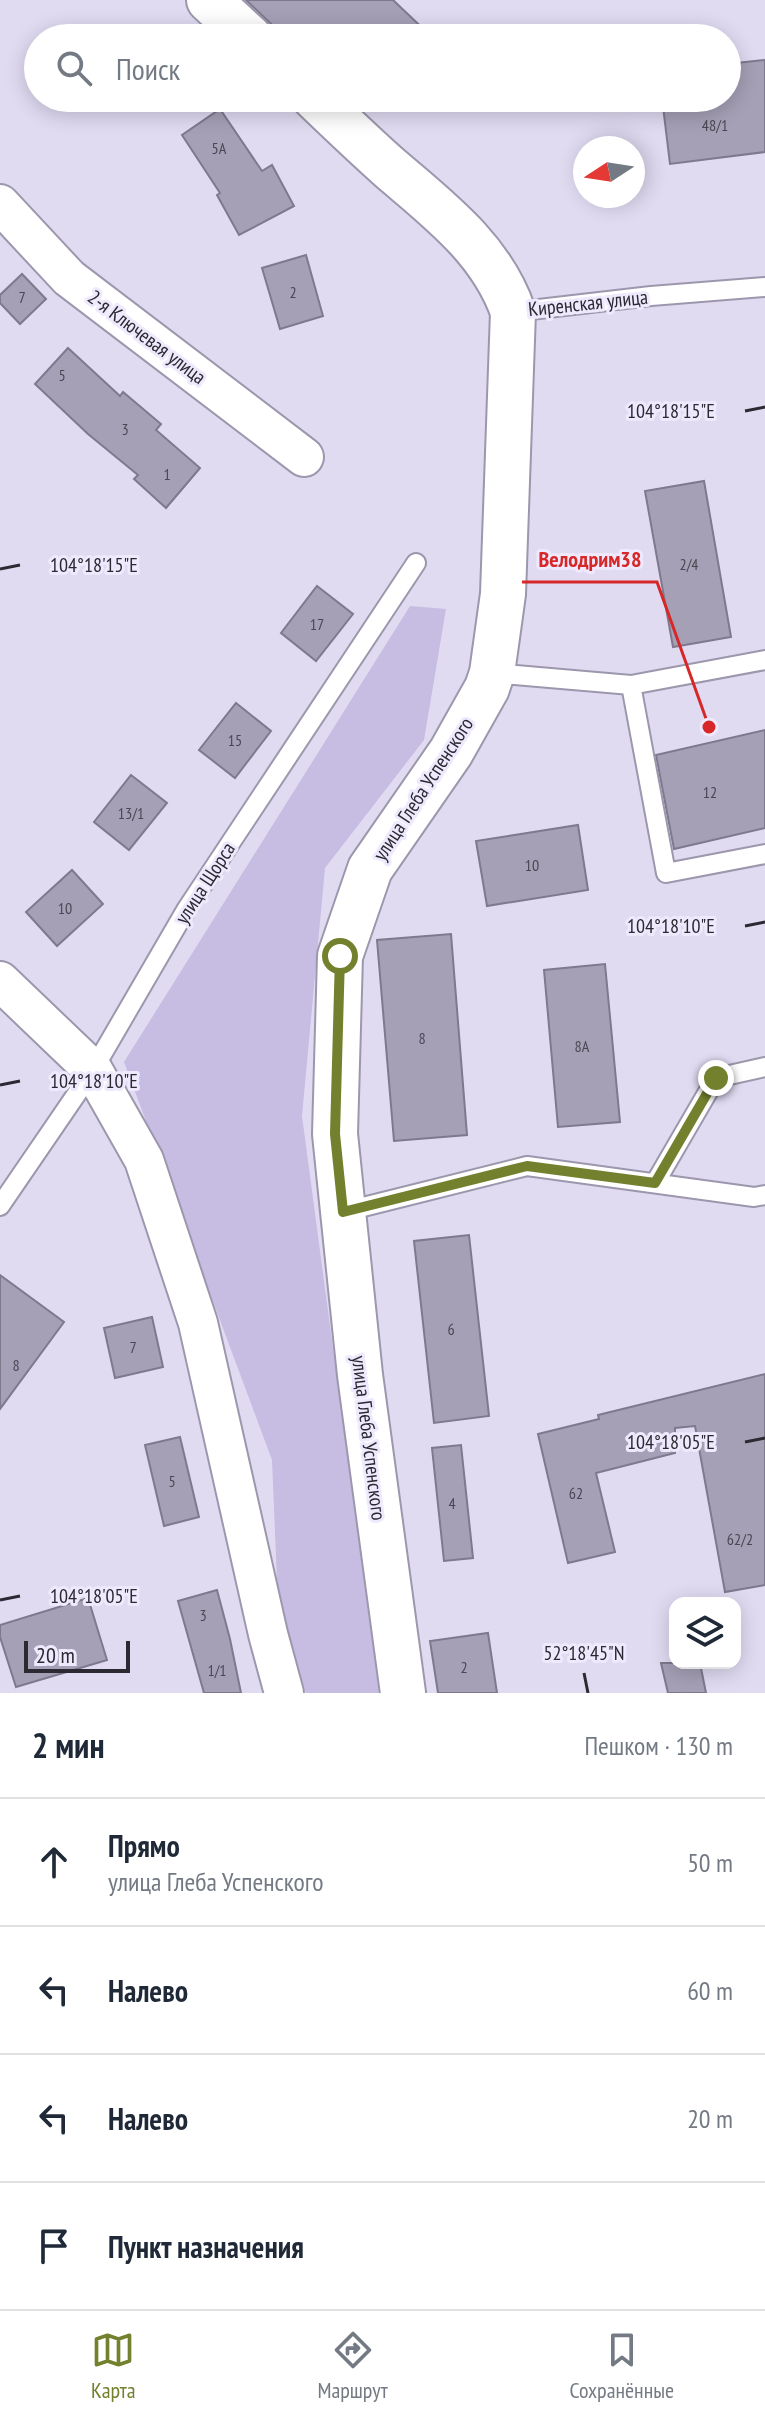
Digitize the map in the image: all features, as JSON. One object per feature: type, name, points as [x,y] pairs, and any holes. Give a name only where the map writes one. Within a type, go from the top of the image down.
[{"type":"street","points":[[209,0],[235,24]]},
{"type":"street","name":"Киренская улица","points":[[331,112],[451,220],[493,270],[513,312]]},
{"type":"street","name":"2-я Ключевая улица","points":[[0,204],[69,278],[304,457]]},
{"type":"street","name":"улица Глеба Успенского","points":[[403,1693],[360,1375],[335,1134],[340,956],[370,869],[451,752],[487,688],[492,673],[503,594],[513,312]]},
{"type":"street","points":[[0,981],[93,1070],[144,1160],[198,1323],[284,1693]]},
{"type":"lane","name":"Киренская улица","points":[[513,312],[765,287]]},
{"type":"lane","name":"улица Щорса","points":[[0,1206],[93,1070],[186,910],[416,563]]},
{"type":"lane","points":[[492,673],[631,685],[765,660]]},
{"type":"lane","points":[[631,685],[666,873],[765,854]]},
{"type":"lane","points":[[655,1183],[716,1078],[765,1067]]},
{"type":"lane","points":[[343,1212],[527,1166],[754,1197],[765,1195]]},
{"type":"shaded area","points":[[410,606],[446,609],[424,740],[325,868],[302,1116],[379,1693],[306,1693],[278,1605],[272,1460],[124,1062]]},
{"type":"building","points":[[246,0],[393,0],[418,24],[271,24]]},
{"type":"building","points":[[765,60],[765,152],[670,164],[664,112],[741,112],[741,63]]},
{"type":"building","points":[[216,112],[222,112],[262,171],[272,165],[294,206],[239,235],[217,195],[220,193],[182,135]]},
{"type":"building","points":[[306,255],[323,316],[280,329],[262,268]]},
{"type":"building","points":[[22,274],[46,299],[20,324],[0,303],[0,295]]},
{"type":"building","points":[[68,348],[120,396],[123,392],[161,424],[156,430],[200,468],[166,508],[134,479],[138,475],[35,384]]},
{"type":"building","points":[[704,481],[731,637],[673,647],[645,491]]},
{"type":"building","points":[[317,586],[353,614],[316,661],[281,633]]},
{"type":"building","points":[[236,703],[271,731],[235,778],[199,750]]},
{"type":"building","points":[[765,730],[765,828],[674,849],[656,755]]},
{"type":"building","points":[[131,775],[167,803],[129,850],[94,822]]},
{"type":"building","points":[[578,825],[588,890],[487,906],[476,841]]},
{"type":"building","points":[[72,870],[103,904],[57,946],[26,912]]},
{"type":"building","points":[[451,934],[467,1135],[394,1141],[377,940]]},
{"type":"building","points":[[605,964],[620,1122],[558,1127],[544,970]]},
{"type":"building","points":[[469,1235],[489,1416],[434,1423],[414,1241]]},
{"type":"building","points":[[0,1275],[64,1322],[0,1409]]},
{"type":"building","points":[[152,1317],[163,1367],[115,1378],[104,1328]]},
{"type":"building","points":[[765,1374],[765,1585],[725,1592],[695,1426],[675,1428],[675,1453],[596,1473],[615,1552],[568,1563],[538,1434],[599,1419],[598,1415]]},
{"type":"building","points":[[180,1437],[199,1517],[164,1526],[145,1445]]},
{"type":"building","points":[[461,1445],[473,1558],[444,1561],[432,1448]]},
{"type":"building","points":[[217,1590],[241,1693],[204,1693],[178,1601]]},
{"type":"building","points":[[88,1598],[107,1660],[16,1687],[0,1637],[0,1625]]},
{"type":"building","points":[[488,1633],[497,1693],[438,1693],[430,1641]]},
{"type":"building","points":[[661,1663],[669,1663],[669,1669],[701,1669],[706,1693],[668,1693]]},
{"type":"place","name":"Велодрим38","points":[[709,727]]},
{"type":"route","points":[[340,956],[335,1134],[343,1212],[527,1166],[655,1183],[716,1078]]}]
